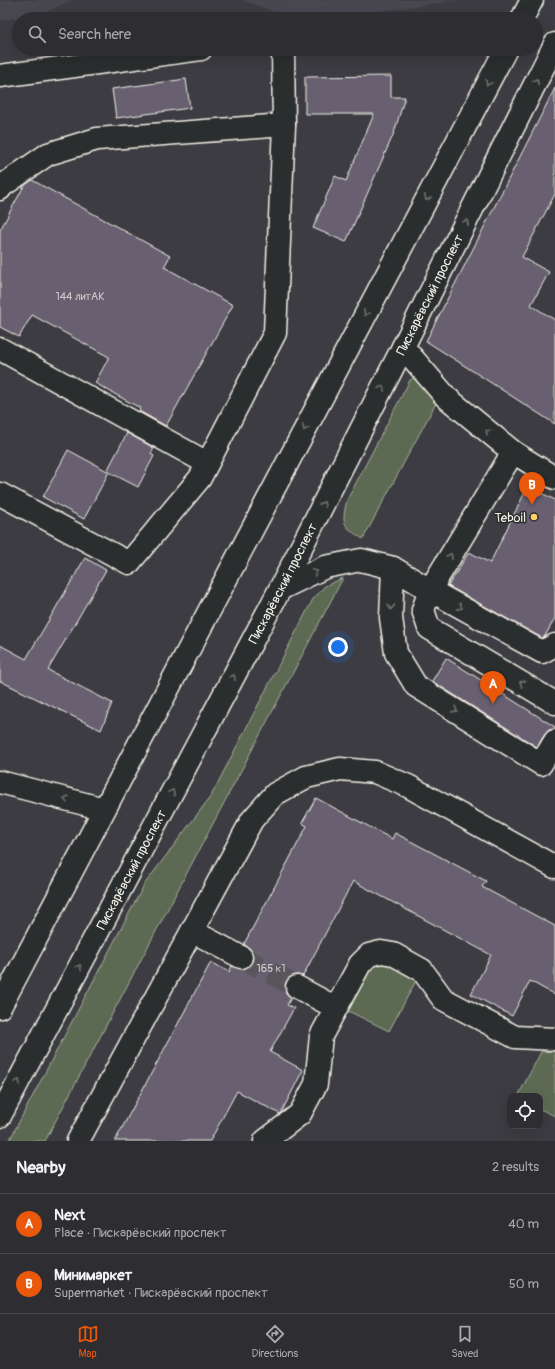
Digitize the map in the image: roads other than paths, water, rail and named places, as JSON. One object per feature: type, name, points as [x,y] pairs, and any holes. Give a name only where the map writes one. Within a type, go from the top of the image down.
[{"type":"main road","points":[[526,12],[532,0]]},
{"type":"main road","name":"Пискарёвский проспект","points":[[0,1116],[280,589],[404,347],[555,44]]},
{"type":"main road","points":[[0,76],[149,56]]},
{"type":"main road","points":[[0,494],[129,563],[200,478],[275,332],[284,125],[283,56]]},
{"type":"main road","points":[[0,1007],[502,56]]},
{"type":"main road","points":[[0,189],[2,186],[48,154],[97,139],[284,125]]},
{"type":"main road","points":[[404,347],[446,397],[513,452],[555,478]]},
{"type":"main road","points":[[0,348],[207,463]]},
{"type":"main road","points":[[513,452],[430,590],[423,610],[429,628],[555,703]]},
{"type":"main road","points":[[280,589],[325,567],[361,560],[393,568],[542,652],[555,645]]},
{"type":"main road","points":[[393,568],[391,618],[396,652],[416,686],[542,764],[555,741]]},
{"type":"main road","points":[[78,1141],[252,820],[275,794],[306,777],[340,769],[375,772],[408,786],[555,867]]},
{"type":"main road","points":[[0,782],[104,809]]},
{"type":"main road","points":[[192,931],[241,957]]},
{"type":"main road","points":[[265,1141],[300,1114],[316,1084],[321,1036],[360,964],[369,956],[380,952],[393,954],[422,970],[443,999],[515,1037],[555,1039]]},
{"type":"main road","points":[[297,987],[336,1008]]},
{"type":"tunnel","points":[[241,957],[297,987]]},
{"type":"place","name":"Минимаркет","points":[[532,505]]},
{"type":"place","name":"Teboil","points":[[534,517]]},
{"type":"place","name":"Next","points":[[493,704]]}]
